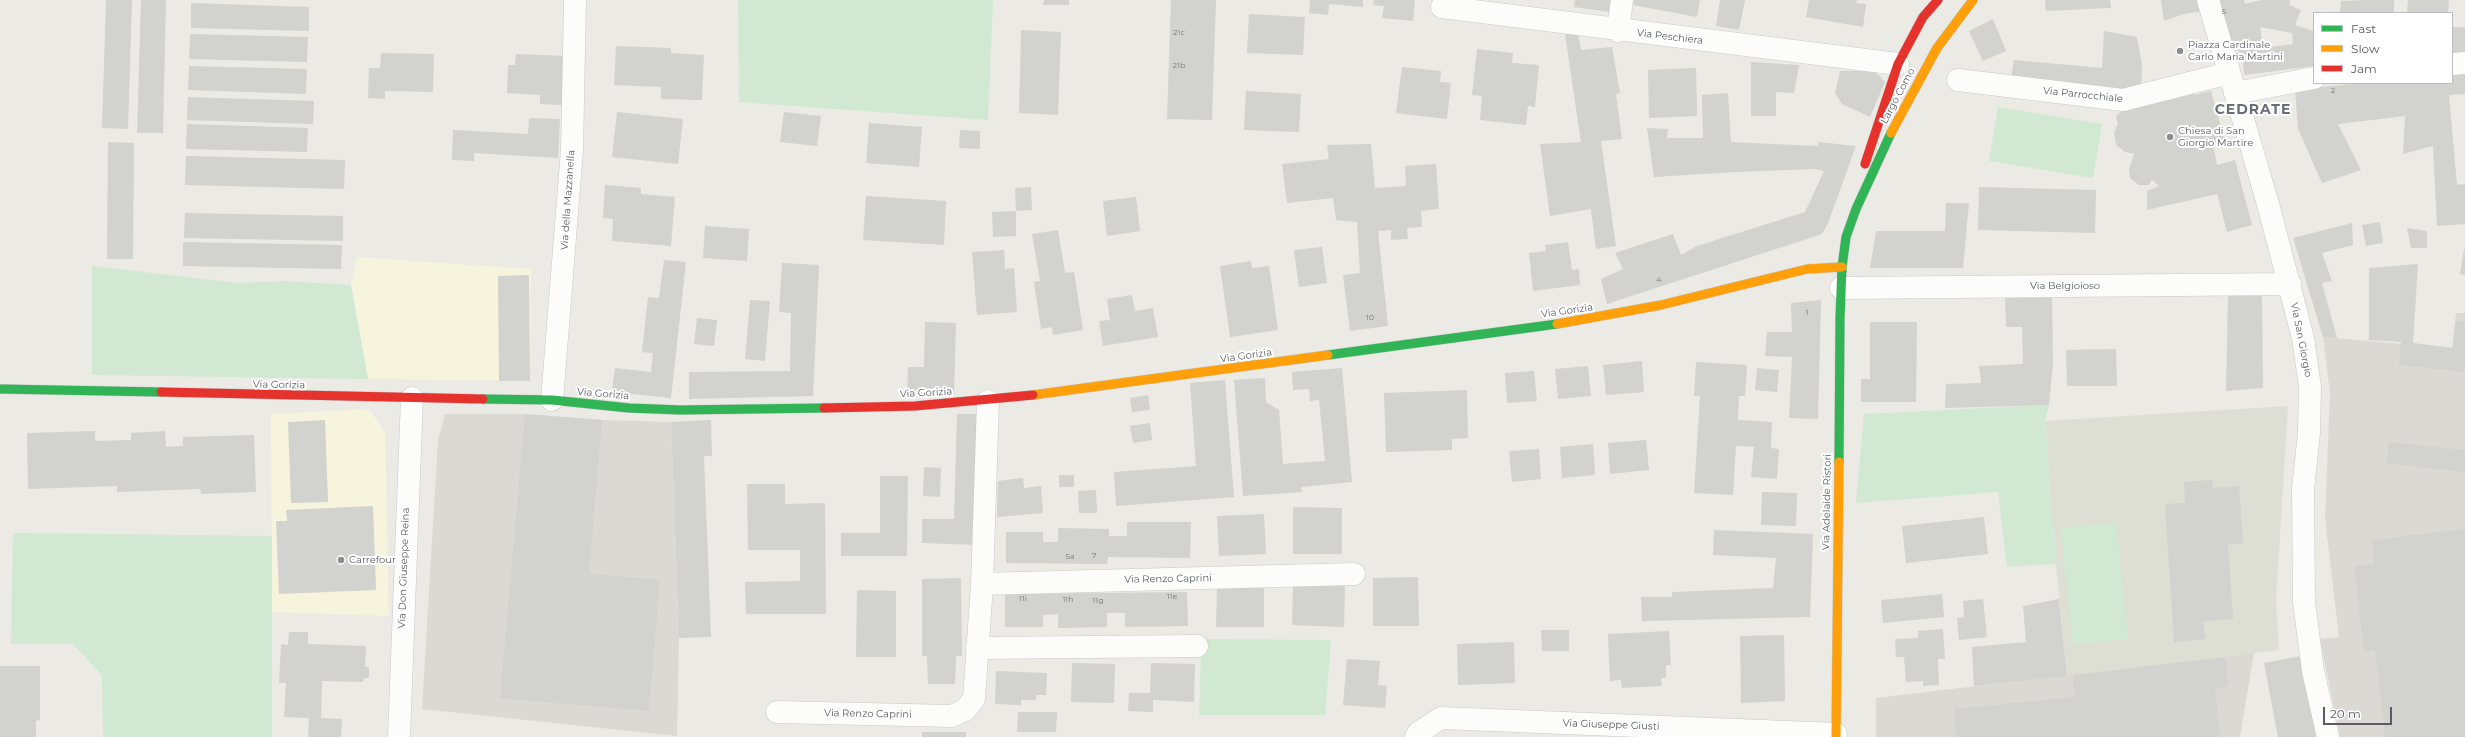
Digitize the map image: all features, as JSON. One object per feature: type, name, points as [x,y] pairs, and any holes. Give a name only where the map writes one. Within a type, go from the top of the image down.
[{"type":"street","name":"Via della Mazzanella","points":[[552,400],[572,150],[574,0]]},
{"type":"street","points":[[1618,31],[1622,0]]},
{"type":"street","name":"Largo Como","points":[[1856,209],[1869,147],[1898,64],[1925,8],[1938,0]]},
{"type":"street","name":"Largo Como","points":[[1841,278],[1846,237],[1856,209],[1924,71],[1972,0]]},
{"type":"street","name":"Via San Giorgio","points":[[2208,0],[2290,284],[2303,338],[2310,387],[2309,433],[2303,489],[2304,602],[2313,671],[2328,737]]},
{"type":"street","name":"Via Peschiera","points":[[1442,7],[1618,31],[1898,64]]},
{"type":"street","points":[[2453,64],[2465,63]]},
{"type":"street","name":"Via Parrocchiale","points":[[1958,80],[2123,100],[2232,83],[2304,79]]},
{"type":"street","name":"Via Gorizia","points":[[0,389],[552,400],[629,408],[721,410],[915,406],[988,401],[1591,319],[1661,305],[1807,269],[1841,278]]},
{"type":"street","name":"Via Belgioioso","points":[[1841,278],[2290,284]]},
{"type":"street","name":"Via Adelaide Ristori","points":[[1836,736],[1841,278]]},
{"type":"street","name":"Via Don Giuseppe Reina","points":[[399,737],[412,398]]},
{"type":"street","name":"Via Renzo Caprini","points":[[777,712],[952,716],[965,710],[974,699],[982,584],[988,401]]},
{"type":"street","name":"Via Renzo Caprini","points":[[982,584],[1354,574]]},
{"type":"street","points":[[977,648],[1197,646]]},
{"type":"street","name":"Via Giuseppe Giusti","points":[[1416,737],[1418,733],[1441,718],[1836,736]]},
{"type":"shaded area","points":[[357,257],[531,269],[530,381],[368,379],[351,285]]},
{"type":"shaded area","points":[[2456,313],[2465,313],[2465,737],[2340,737],[2320,639],[2339,637],[2325,518],[2330,393],[2323,337],[2452,348]]},
{"type":"shaded area","points":[[2288,406],[2276,600],[2279,650],[2067,676],[2056,564],[2045,421]]},
{"type":"shaded area","points":[[369,409],[385,433],[389,616],[272,612],[271,414]]},
{"type":"shaded area","points":[[445,414],[525,414],[602,420],[671,422],[679,638],[677,736],[422,709],[438,440]]},
{"type":"shaded area","points":[[2254,653],[2240,737],[1876,737],[1876,698]]},
{"type":"green space","points":[[738,0],[993,0],[988,120],[739,102]]},
{"type":"green space","points":[[1998,107],[2102,124],[2093,178],[1989,161]]},
{"type":"green space","points":[[92,266],[239,283],[284,281],[351,285],[368,379],[92,375]]},
{"type":"green space","points":[[2049,405],[2045,421],[2056,564],[2007,567],[1998,492],[1856,503],[1864,414]]},
{"type":"green space","points":[[2116,522],[2128,639],[2073,645],[2061,528]]},
{"type":"green space","points":[[13,533],[272,536],[272,737],[103,737],[102,675],[73,644],[11,644]]},
{"type":"green space","points":[[1204,639],[1331,640],[1325,715],[1199,715],[1201,655]]},
{"type":"building","points":[[106,0],[132,0],[128,129],[102,128]]},
{"type":"building","points":[[141,0],[166,0],[163,133],[137,133]]},
{"type":"building","points":[[1044,0],[1069,0],[1069,5],[1043,5]]},
{"type":"building","points":[[1171,0],[1216,0],[1212,120],[1167,119]]},
{"type":"building","points":[[1310,0],[1363,0],[1363,7],[1329,4],[1328,15],[1309,13]]},
{"type":"building","points":[[1374,0],[1415,0],[1413,21],[1382,18],[1384,6],[1373,5]]},
{"type":"building","points":[[1575,0],[1610,0],[1609,12],[1574,7]]},
{"type":"building","points":[[1634,0],[1700,0],[1697,17],[1633,5]]},
{"type":"building","points":[[1720,0],[1745,0],[1739,30],[1716,26]]},
{"type":"building","points":[[1809,0],[1857,0],[1856,3],[1866,4],[1863,27],[1806,17]]},
{"type":"building","points":[[2045,0],[2110,0],[2111,8],[2046,11]]},
{"type":"building","points":[[2161,0],[2201,0],[2204,11],[2184,14],[2164,21]]},
{"type":"building","points":[[2214,0],[2244,0],[2245,4],[2262,0],[2290,0],[2289,5],[2301,10],[2295,25],[2313,31],[2313,66],[2244,75],[2243,58],[2235,61]],"holes":[[[2260,27],[2292,33],[2293,44],[2263,48]]]},
{"type":"building","points":[[2394,0],[2394,12],[2340,12],[2341,1]]},
{"type":"building","points":[[2408,0],[2449,0],[2448,12],[2407,12]]},
{"type":"building","points":[[191,3],[309,7],[309,31],[191,28]]},
{"type":"building","points":[[1249,14],[1305,17],[1303,55],[1247,53]]},
{"type":"building","points":[[1993,19],[2006,51],[1983,61],[1969,31]]},
{"type":"building","points":[[2453,27],[2465,27],[2465,55],[2453,55]]},
{"type":"building","points":[[1021,30],[1061,32],[1058,115],[1019,113]]},
{"type":"building","points":[[2104,31],[2137,37],[2142,65],[2141,91],[2011,77],[2014,60],[2102,68]]},
{"type":"building","points":[[190,34],[308,37],[307,62],[189,59]]},
{"type":"building","points":[[1565,34],[1578,34],[1581,50],[1612,47],[1620,93],[1616,94],[1622,139],[1601,141],[1616,246],[1596,249],[1591,209],[1550,216],[1540,144],[1581,142]]},
{"type":"building","points":[[616,46],[671,48],[671,53],[704,55],[702,100],[661,99],[661,87],[614,85]]},
{"type":"building","points":[[1477,49],[1513,53],[1512,63],[1539,65],[1535,107],[1528,106],[1526,125],[1480,120],[1482,96],[1472,95]]},
{"type":"building","points":[[381,53],[434,54],[433,92],[385,91],[385,99],[368,98],[369,68],[380,68]]},
{"type":"building","points":[[516,54],[565,56],[563,105],[540,104],[540,95],[507,93],[508,65],[515,65]]},
{"type":"building","points":[[1751,62],[1799,65],[1794,93],[1776,92],[1776,116],[1751,116]]},
{"type":"building","points":[[189,66],[307,69],[306,94],[188,90]]},
{"type":"building","points":[[1402,67],[1441,71],[1440,82],[1451,83],[1447,119],[1396,113]]},
{"type":"building","points":[[1696,68],[1697,116],[1649,118],[1648,70]]},
{"type":"building","points":[[1840,71],[1875,71],[1885,82],[1870,117],[1842,104],[1835,93]]},
{"type":"building","points":[[2465,73],[2465,94],[2449,95],[2457,185],[2465,184],[2465,224],[2437,226],[2433,146],[2403,154],[2405,116],[2338,124],[2361,170],[2322,183],[2298,129],[2295,90],[2349,84],[2453,84],[2453,74]]},
{"type":"building","points":[[2189,86],[2194,95],[2211,91],[2225,141],[2213,144],[2217,165],[2235,160],[2252,225],[2227,232],[2217,194],[2147,210],[2147,191],[2159,186],[2152,180],[2149,185],[2139,185],[2130,178],[2129,169],[2134,154],[2125,152],[2116,145],[2114,132],[2118,124],[2116,116],[2124,109]]},
{"type":"building","points":[[1246,91],[1301,94],[1299,132],[1244,130]]},
{"type":"building","points":[[1728,93],[1731,142],[1818,146],[1818,142],[1856,146],[1828,223],[1822,234],[1607,304],[1601,279],[1623,269],[1615,253],[1673,234],[1681,255],[1697,246],[1805,212],[1824,171],[1815,169],[1654,177],[1647,128],[1668,129],[1667,138],[1703,138],[1702,95]]},
{"type":"building","points":[[188,97],[314,101],[313,124],[187,120]]},
{"type":"building","points":[[617,112],[683,119],[678,164],[612,157]]},
{"type":"building","points":[[784,112],[821,116],[817,146],[780,142]]},
{"type":"building","points":[[529,118],[560,119],[558,158],[474,153],[474,161],[452,160],[453,130],[528,134]]},
{"type":"building","points":[[869,123],[922,127],[919,167],[866,163]]},
{"type":"building","points":[[187,124],[308,128],[307,152],[186,149]]},
{"type":"building","points":[[960,130],[980,131],[980,149],[959,148]]},
{"type":"building","points":[[108,142],[134,143],[133,259],[107,259]]},
{"type":"building","points":[[1371,144],[1375,188],[1406,186],[1405,166],[1436,164],[1439,209],[1421,211],[1422,227],[1407,228],[1408,239],[1391,240],[1391,230],[1378,231],[1388,326],[1350,331],[1343,275],[1360,273],[1357,222],[1336,220],[1333,198],[1287,203],[1282,164],[1329,159],[1327,145]]},
{"type":"building","points":[[186,156],[345,160],[344,189],[185,185]]},
{"type":"building","points":[[605,185],[641,188],[641,194],[675,197],[671,246],[612,241],[613,219],[603,218]]},
{"type":"building","points":[[1031,187],[1032,210],[1016,211],[1015,188]]},
{"type":"building","points":[[1979,187],[2096,190],[2095,233],[1978,230]]},
{"type":"building","points":[[866,196],[946,201],[944,245],[863,240]]},
{"type":"building","points":[[1136,197],[1140,231],[1107,236],[1103,201]]},
{"type":"building","points":[[1946,203],[1969,203],[1963,268],[1870,268],[1876,231],[1945,231]]},
{"type":"building","points":[[1016,211],[1016,236],[993,237],[992,212]]},
{"type":"building","points":[[185,213],[343,216],[343,241],[184,238]]},
{"type":"building","points":[[2380,222],[2383,243],[2366,246],[2362,225]]},
{"type":"building","points":[[2352,223],[2353,245],[2322,253],[2332,281],[2322,283],[2337,338],[2323,337],[2293,238]]},
{"type":"building","points":[[705,226],[749,229],[747,261],[703,258]]},
{"type":"building","points":[[2407,228],[2427,231],[2427,248],[2411,248]]},
{"type":"building","points":[[1058,230],[1065,273],[1074,272],[1083,330],[1053,335],[1052,327],[1041,329],[1034,282],[1040,281],[1032,234]]},
{"type":"building","points":[[183,242],[342,245],[341,269],[183,266]]},
{"type":"building","points":[[1568,242],[1572,270],[1579,269],[1580,285],[1533,291],[1529,253],[1546,251],[1545,245]]},
{"type":"building","points":[[1322,247],[1327,283],[1299,287],[1294,250]]},
{"type":"building","points":[[2465,249],[2465,275],[2460,274]]},
{"type":"building","points":[[1004,250],[1005,269],[1014,268],[1017,312],[977,315],[972,252]]},
{"type":"building","points":[[664,260],[686,262],[671,398],[612,392],[615,368],[651,372],[653,353],[642,352],[648,297],[659,298]]},
{"type":"building","points":[[1251,261],[1252,268],[1269,266],[1278,330],[1230,337],[1220,266]]},
{"type":"building","points":[[782,263],[819,265],[813,396],[689,399],[689,372],[790,371],[791,313],[779,312]]},
{"type":"building","points":[[2418,264],[2413,343],[2453,348],[2456,321],[2465,322],[2465,372],[2399,365],[2401,342],[2369,340],[2369,268]]},
{"type":"building","points":[[529,275],[530,381],[499,381],[498,276]]},
{"type":"building","points":[[1132,295],[1135,311],[1153,308],[1158,337],[1103,346],[1099,321],[1110,320],[1107,299]]},
{"type":"building","points":[[2228,295],[2262,296],[2263,388],[2226,391]]},
{"type":"building","points":[[2052,297],[2053,364],[2049,405],[1945,408],[1946,384],[1981,383],[1979,366],[2023,364],[2022,327],[2006,327],[2005,298]]},
{"type":"building","points":[[750,300],[770,301],[765,361],[745,359]]},
{"type":"building","points":[[1821,300],[1818,419],[1789,418],[1792,357],[1765,356],[1767,332],[1792,332],[1791,303]]},
{"type":"building","points":[[697,318],[717,320],[714,346],[694,344]]},
{"type":"building","points":[[925,322],[956,323],[954,395],[907,395],[908,367],[924,367]]},
{"type":"building","points":[[1870,322],[1917,322],[1916,402],[1861,402],[1861,379],[1870,379]]},
{"type":"building","points":[[2116,349],[2117,386],[2067,386],[2066,350]]},
{"type":"building","points":[[1642,361],[1644,392],[1606,395],[1603,365]]},
{"type":"building","points":[[1696,362],[1747,365],[1745,396],[1739,396],[1738,420],[1772,422],[1771,448],[1779,449],[1777,479],[1751,477],[1754,447],[1736,446],[1733,495],[1694,493],[1700,396],[1694,396]]},
{"type":"building","points":[[1588,366],[1591,396],[1558,399],[1555,369]]},
{"type":"building","points":[[1342,368],[1352,482],[1301,487],[1302,492],[1243,496],[1234,380],[1265,378],[1266,402],[1279,410],[1283,464],[1325,461],[1319,400],[1310,401],[1309,389],[1293,390],[1292,372]]},
{"type":"building","points":[[1757,368],[1779,370],[1777,392],[1755,390]]},
{"type":"building","points":[[1534,371],[1537,401],[1507,403],[1505,373]]},
{"type":"building","points":[[1225,380],[1234,497],[1116,506],[1114,472],[1196,466],[1190,383]]},
{"type":"building","points":[[1467,390],[1468,438],[1452,439],[1452,450],[1386,452],[1384,393]]},
{"type":"building","points":[[1148,395],[1150,410],[1132,412],[1130,398]]},
{"type":"building","points":[[525,414],[602,420],[589,574],[660,580],[649,711],[500,698]]},
{"type":"building","points":[[957,414],[982,414],[978,545],[922,543],[922,519],[954,519]]},
{"type":"building","points":[[325,420],[328,502],[291,503],[288,422]]},
{"type":"building","points":[[711,420],[712,456],[704,456],[711,637],[679,638],[671,422]]},
{"type":"building","points":[[1150,423],[1152,440],[1133,443],[1130,426]]},
{"type":"building","points":[[95,431],[95,441],[131,440],[131,433],[165,431],[166,447],[183,446],[183,437],[254,435],[256,492],[201,494],[200,489],[117,492],[117,486],[28,489],[27,433]]},
{"type":"building","points":[[1646,440],[1649,470],[1610,474],[1608,443]]},
{"type":"building","points":[[2389,442],[2465,450],[2465,472],[2387,463]]},
{"type":"building","points":[[1593,444],[1595,475],[1562,478],[1560,447]]},
{"type":"building","points":[[1539,449],[1541,479],[1512,482],[1509,451]]},
{"type":"building","points":[[924,467],[941,468],[940,497],[923,496]]},
{"type":"building","points":[[1059,475],[1074,475],[1074,487],[1059,487]]},
{"type":"building","points":[[880,476],[908,476],[907,556],[841,556],[841,533],[880,533]]},
{"type":"building","points":[[1023,478],[1024,488],[1041,486],[1043,513],[997,517],[998,481]]},
{"type":"building","points":[[2212,480],[2213,488],[2239,486],[2243,543],[2228,545],[2233,619],[2203,621],[2205,639],[2174,642],[2165,504],[2185,503],[2184,482]]},
{"type":"building","points":[[747,484],[785,484],[785,504],[825,503],[826,614],[746,614],[745,582],[800,581],[800,550],[748,550]]},
{"type":"building","points":[[1096,490],[1097,513],[1079,513],[1078,491]]},
{"type":"building","points":[[1762,492],[1797,493],[1796,526],[1761,525]]},
{"type":"building","points":[[373,506],[376,590],[279,594],[276,521],[287,521],[286,510]]},
{"type":"building","points":[[1293,507],[1342,508],[1342,554],[1293,554]]},
{"type":"building","points":[[1264,514],[1266,554],[1219,556],[1217,516]]},
{"type":"building","points":[[1984,517],[1988,554],[1906,563],[1902,526]]},
{"type":"building","points":[[1127,522],[1191,522],[1190,558],[1108,557],[1107,564],[1006,563],[1006,532],[1043,532],[1043,542],[1058,542],[1058,528],[1109,529],[1109,536],[1127,536]]},
{"type":"building","points":[[2465,529],[2465,737],[2385,737],[2375,650],[2364,651],[2354,566],[2374,564],[2372,540]]},
{"type":"building","points":[[1714,530],[1813,534],[1810,617],[1642,621],[1641,597],[1672,597],[1672,592],[1773,588],[1776,558],[1713,555]]},
{"type":"building","points":[[1418,577],[1419,626],[1373,626],[1373,578]]},
{"type":"building","points":[[961,578],[962,656],[956,656],[955,684],[928,684],[927,656],[922,656],[922,579]]},
{"type":"building","points":[[1293,584],[1345,585],[1344,627],[1292,625]]},
{"type":"building","points":[[1217,588],[1264,588],[1264,627],[1216,627]]},
{"type":"building","points":[[857,590],[896,591],[896,657],[856,657]]},
{"type":"building","points":[[1187,592],[1188,626],[1125,627],[1125,613],[1107,613],[1107,627],[1058,628],[1058,614],[1043,615],[1043,627],[1005,627],[1005,594]]},
{"type":"building","points":[[1942,594],[1944,617],[1883,623],[1881,600]]},
{"type":"building","points":[[1983,599],[1987,637],[1959,640],[1957,618],[1964,617],[1963,601]]},
{"type":"building","points":[[2059,599],[2067,676],[1974,686],[1972,647],[2026,642],[2023,606]]},
{"type":"building","points":[[1943,629],[1945,659],[1938,659],[1939,685],[1923,686],[1923,681],[1906,682],[1904,657],[1896,657],[1895,639],[1918,638],[1918,631]]},
{"type":"building","points":[[1541,630],[1569,630],[1569,651],[1542,651]]},
{"type":"building","points":[[1669,631],[1671,665],[1666,665],[1666,678],[1661,678],[1662,686],[1622,688],[1621,680],[1610,681],[1608,634]]},
{"type":"building","points":[[289,632],[308,632],[308,644],[366,646],[365,667],[369,667],[369,678],[364,678],[363,682],[322,681],[321,718],[342,719],[341,737],[308,737],[309,718],[284,717],[286,683],[279,683],[281,644],[288,645]]},
{"type":"building","points":[[1784,635],[1785,701],[1741,703],[1740,636]]},
{"type":"building","points":[[1514,642],[1515,683],[1458,685],[1457,644]]},
{"type":"building","points":[[2301,656],[2316,737],[2278,737],[2264,663]]},
{"type":"building","points":[[2226,657],[2228,686],[2215,689],[2220,737],[1956,737],[1954,709],[2074,697],[2073,675]]},
{"type":"building","points":[[1347,659],[1380,661],[1378,685],[1387,686],[1385,708],[1343,705]]},
{"type":"building","points":[[1072,663],[1115,664],[1114,703],[1071,702]]},
{"type":"building","points":[[1151,663],[1195,664],[1194,702],[1153,700],[1153,712],[1128,711],[1129,693],[1150,693]]},
{"type":"building","points":[[0,666],[40,666],[40,720],[36,721],[36,737],[0,737]]},
{"type":"building","points":[[996,671],[1047,673],[1046,695],[1036,695],[1036,700],[1021,700],[1021,705],[995,704]]},
{"type":"building","points":[[1018,712],[1057,712],[1056,732],[1017,732]]},
{"type":"building","points":[[922,732],[966,732],[966,737],[922,737]]},
{"type":"traffic: fast","points":[[1839,462],[1840,318],[1842,267],[1846,237],[1856,209],[1891,133]]},
{"type":"traffic: fast","points":[[1328,355],[1557,324]]},
{"type":"traffic: fast","points":[[0,389],[161,392]]},
{"type":"traffic: fast","points":[[483,399],[552,400],[629,408],[680,410],[824,408]]},
{"type":"traffic: slow","points":[[1891,133],[1937,48],[1973,0]]},
{"type":"traffic: slow","points":[[1557,324],[1661,305],[1807,269],[1842,267]]},
{"type":"traffic: slow","points":[[1033,395],[1328,355]]},
{"type":"traffic: slow","points":[[1836,737],[1839,462]]},
{"type":"traffic: jam","points":[[1865,164],[1898,64],[1923,17],[1938,0]]},
{"type":"traffic: jam","points":[[161,392],[483,399]]},
{"type":"traffic: jam","points":[[824,408],[915,406],[1033,395]]},
{"type":"place","name":"Piazza Cardinale Carlo Maria Martini","points":[[2180,51]]},
{"type":"place","name":"Chiesa di San Giorgio Martire","points":[[2170,137]]},
{"type":"place","name":"Carrefour","points":[[341,560]]},
{"type":"district","name":"CEDRATE","points":[[2253,110]]}]
